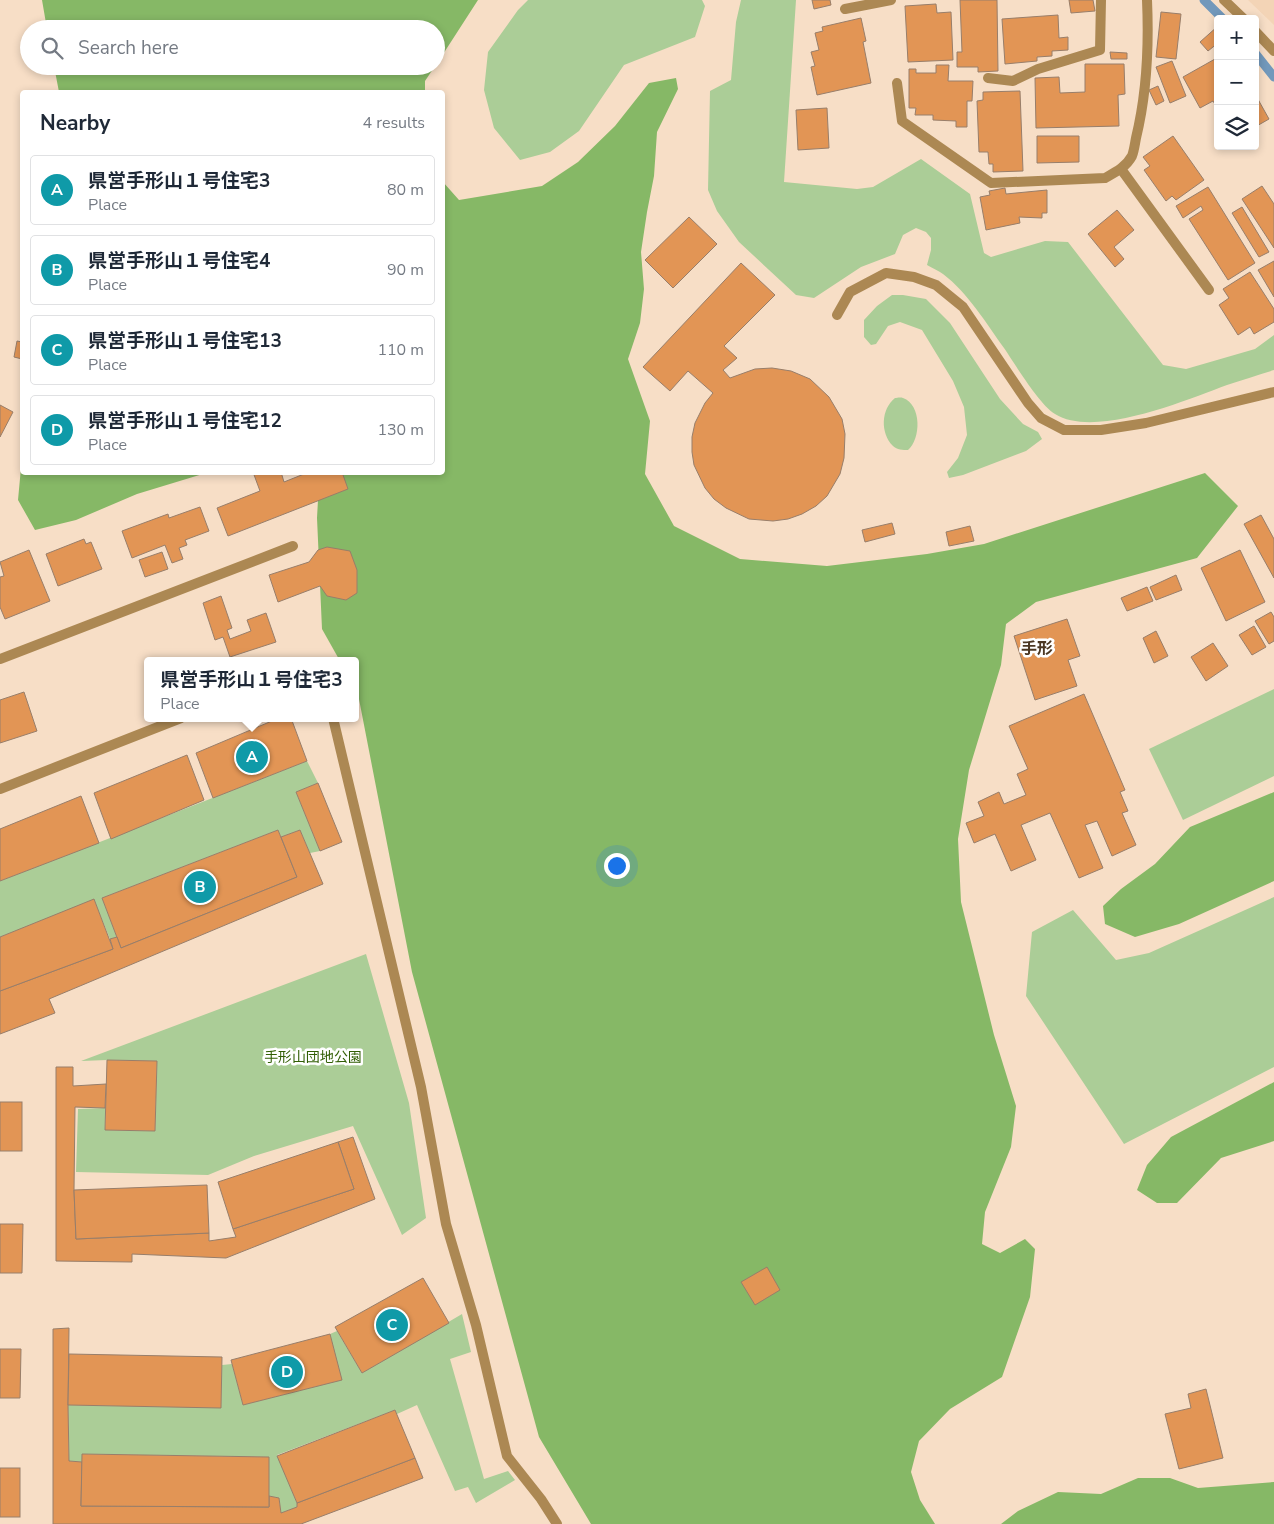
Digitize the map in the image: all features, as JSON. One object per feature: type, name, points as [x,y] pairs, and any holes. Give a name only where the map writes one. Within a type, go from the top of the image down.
[{"type":"street","points":[[845,9],[891,0]]},
{"type":"street","points":[[988,78],[1013,81],[1038,69],[1100,50],[1102,0]]},
{"type":"street","points":[[898,83],[902,121],[991,183],[1105,178],[1121,169],[1132,156],[1140,121],[1145,74],[1148,19],[1147,0]]},
{"type":"street","points":[[1224,0],[1240,15]]},
{"type":"street","points":[[1259,35],[1274,52]]},
{"type":"street","points":[[1121,169],[1209,290]]},
{"type":"street","points":[[837,315],[850,292],[886,274],[914,278],[936,285],[962,307],[1028,403],[1041,418],[1064,430],[1101,430],[1146,423],[1274,392]]},
{"type":"street","points":[[0,658],[293,546]]},
{"type":"street","points":[[0,788],[171,722]]},
{"type":"street","points":[[334,722],[421,1087],[446,1224],[476,1325],[507,1456],[541,1499],[557,1524]]},
{"type":"shaded area","points":[[1248,0],[1274,0],[1274,25]]},
{"type":"green space","points":[[42,0],[478,0],[445,51],[445,20],[45,20]]},
{"type":"green space","points":[[528,0],[702,0],[705,6],[695,37],[624,65],[579,131],[550,152],[520,160],[494,128],[484,90],[488,52],[518,10]]},
{"type":"green space","points":[[741,0],[796,0],[784,182],[857,189],[873,187],[921,159],[970,194],[984,253],[991,257],[1045,241],[1068,242],[1163,365],[1186,369],[1255,349],[1274,335],[1274,370],[1141,414],[1116,420],[1072,421],[1055,414],[1042,402],[969,299],[943,274],[927,265],[931,250],[931,238],[926,232],[916,228],[903,235],[895,254],[861,267],[814,298],[796,295],[739,242],[717,211],[708,190],[710,91],[731,80],[736,22]]},
{"type":"green space","points":[[56,75],[429,75],[425,81],[425,90],[59,90]]},
{"type":"green space","points":[[676,78],[678,89],[657,132],[654,176],[641,252],[644,289],[640,323],[628,359],[650,421],[645,474],[674,526],[740,559],[827,566],[927,554],[984,544],[1205,473],[1238,506],[1197,558],[1036,602],[1006,624],[1001,665],[969,770],[958,839],[961,902],[994,1035],[1016,1106],[1011,1147],[985,1212],[982,1244],[1000,1253],[1025,1239],[1035,1249],[1030,1297],[1002,1377],[950,1409],[919,1441],[911,1472],[920,1500],[935,1524],[591,1524],[539,1437],[412,972],[359,699],[359,657],[338,657],[322,629],[317,518],[319,482],[321,475],[445,475],[445,184],[459,200],[542,186],[578,162],[615,126],[649,83]]},
{"type":"green space","points":[[892,295],[926,299],[950,323],[1000,399],[1023,424],[1038,432],[1042,439],[1026,451],[963,475],[949,478],[947,472],[958,458],[967,435],[964,407],[953,381],[922,330],[900,322],[888,326],[876,344],[871,345],[864,337],[864,320],[877,306]]},
{"type":"green space","points":[[895,398],[903,398],[909,402],[914,408],[918,422],[915,438],[908,450],[900,450],[895,447],[889,441],[884,428],[887,408]]},
{"type":"green space","points":[[20,475],[199,475],[137,494],[76,520],[35,530],[18,500]]},
{"type":"green space","points":[[1274,689],[1274,776],[1183,820],[1149,749]]},
{"type":"green space","points":[[307,761],[318,783],[296,792],[320,851],[310,853],[300,830],[281,837],[278,830],[102,898],[117,937],[110,939],[94,900],[0,937],[0,881]]},
{"type":"green space","points":[[1274,792],[1274,881],[1179,924],[1135,937],[1105,924],[1103,906],[1121,889],[1155,864],[1190,827]]},
{"type":"green space","points":[[1274,897],[1274,1067],[1124,1144],[1026,996],[1032,932],[1073,910],[1116,960],[1149,953]]},
{"type":"green space","name":"手形山団地公園","points":[[366,954],[409,1103],[426,1218],[402,1235],[353,1126],[254,1156],[208,1175],[76,1172],[78,1109],[105,1108],[105,1130],[155,1131],[157,1061],[81,1061]]},
{"type":"green space","points":[[1274,1082],[1274,1141],[1221,1158],[1177,1203],[1157,1203],[1137,1190],[1147,1165],[1171,1137]]},
{"type":"green space","points":[[462,1314],[471,1352],[450,1359],[484,1479],[508,1471],[515,1480],[476,1503],[468,1487],[455,1491],[417,1405],[397,1414],[395,1410],[277,1455],[297,1503],[297,1507],[281,1513],[279,1498],[269,1496],[269,1457],[82,1454],[82,1462],[69,1461],[68,1405],[221,1407],[222,1365],[232,1364],[243,1405],[341,1380],[330,1334],[337,1331],[362,1373]]},
{"type":"green space","points":[[1138,1478],[1170,1478],[1198,1488],[1274,1482],[1274,1524],[1001,1524],[1018,1511],[1058,1492],[1101,1494]]},
{"type":"building","points":[[812,0],[830,0],[831,5],[814,9]]},
{"type":"building","points":[[960,0],[997,0],[998,71],[978,72],[978,67],[957,67],[957,52],[962,52]]},
{"type":"building","points":[[1069,0],[1093,0],[1095,11],[1071,13]]},
{"type":"building","points":[[936,4],[937,13],[951,12],[953,60],[908,62],[905,6]]},
{"type":"building","points":[[1161,12],[1181,14],[1176,59],[1156,57]]},
{"type":"building","points":[[1058,15],[1059,38],[1068,37],[1068,50],[1052,51],[1052,56],[1037,57],[1037,61],[1005,64],[1002,19]]},
{"type":"building","points":[[861,18],[866,41],[863,42],[871,83],[817,95],[811,67],[815,66],[811,52],[819,50],[815,33],[823,31],[822,27]]},
{"type":"building","points":[[1214,30],[1214,46],[1208,51],[1200,42]]},
{"type":"building","points":[[1110,52],[1127,53],[1127,59],[1111,59]]},
{"type":"building","points":[[1214,60],[1214,103],[1213,101],[1200,108],[1183,77]]},
{"type":"building","points":[[1172,61],[1186,96],[1170,103],[1156,67]]},
{"type":"building","points":[[1085,64],[1124,64],[1125,94],[1118,95],[1119,126],[1036,128],[1035,78],[1059,77],[1060,93],[1085,92]]},
{"type":"building","points":[[936,65],[949,65],[948,81],[973,81],[972,101],[967,101],[967,127],[956,127],[956,121],[933,120],[933,115],[915,115],[916,108],[909,108],[909,69],[916,69],[916,73],[936,73]]},
{"type":"building","points":[[1158,86],[1164,101],[1156,105],[1149,90]]},
{"type":"building","points":[[1020,91],[1023,171],[993,172],[993,164],[989,164],[988,152],[979,152],[977,101],[983,100],[983,92]]},
{"type":"building","points":[[1259,101],[1269,119],[1259,125]]},
{"type":"building","points":[[827,108],[829,148],[798,150],[796,110]]},
{"type":"building","points":[[1037,136],[1079,136],[1079,162],[1037,163]]},
{"type":"building","points":[[1173,136],[1204,180],[1176,200],[1172,196],[1166,201],[1144,170],[1150,166],[1143,157]]},
{"type":"building","points":[[1262,186],[1274,204],[1274,248],[1242,199]]},
{"type":"building","points":[[1208,187],[1255,263],[1228,280],[1189,219],[1203,210],[1201,206],[1183,218],[1176,206]]},
{"type":"building","points":[[1005,188],[1006,194],[1047,190],[1047,213],[1042,213],[1042,218],[1019,217],[1020,223],[986,230],[980,197],[990,195],[989,191]]},
{"type":"building","points":[[1242,207],[1269,252],[1259,257],[1232,213]]},
{"type":"building","points":[[1117,210],[1134,230],[1114,247],[1124,259],[1115,267],[1088,234]]},
{"type":"building","points":[[689,217],[717,244],[673,288],[645,260]]},
{"type":"building","points":[[1274,261],[1274,297],[1258,270]]},
{"type":"building","points":[[741,263],[775,295],[724,346],[737,358],[723,370],[730,378],[755,369],[772,368],[791,371],[810,379],[829,397],[842,419],[845,434],[844,458],[840,474],[827,496],[816,506],[788,519],[773,521],[749,519],[726,508],[714,499],[705,488],[694,465],[692,452],[692,437],[695,423],[705,403],[713,393],[688,371],[670,391],[643,367]]},
{"type":"building","points":[[1250,272],[1274,309],[1274,322],[1254,334],[1250,327],[1238,335],[1219,305],[1229,298],[1223,289]]},
{"type":"building","points":[[17,341],[20,342],[20,358],[14,357]]},
{"type":"building","points":[[0,405],[13,412],[0,437]]},
{"type":"building","points":[[254,475],[282,475],[284,482],[302,475],[343,475],[348,489],[228,536],[217,508],[260,491]]},
{"type":"building","points":[[200,507],[209,531],[185,540],[187,545],[179,548],[183,559],[172,563],[165,545],[132,558],[122,531],[168,514],[169,518]]},
{"type":"building","points":[[1261,515],[1274,539],[1274,578],[1244,524]]},
{"type":"building","points":[[892,523],[895,534],[865,542],[862,530]]},
{"type":"building","points":[[970,526],[974,541],[949,546],[946,532]]},
{"type":"building","points":[[84,539],[86,544],[91,542],[102,569],[58,586],[46,554]]},
{"type":"building","points":[[327,547],[350,551],[357,570],[357,593],[346,600],[327,596],[320,586],[278,602],[269,575],[309,562],[318,550]]},
{"type":"building","points":[[29,550],[50,601],[5,619],[0,607],[0,577],[4,576],[0,562]]},
{"type":"building","points":[[1240,550],[1265,602],[1226,621],[1201,568]]},
{"type":"building","points":[[162,552],[168,569],[145,577],[139,560]]},
{"type":"building","points":[[1176,575],[1182,590],[1156,600],[1150,587]]},
{"type":"building","points":[[1147,587],[1153,601],[1127,611],[1121,598]]},
{"type":"building","points":[[221,596],[232,628],[227,630],[230,639],[251,631],[247,620],[266,613],[276,642],[230,657],[223,637],[215,640],[203,603]]},
{"type":"building","points":[[1271,612],[1274,617],[1274,641],[1269,644],[1255,621]]},
{"type":"building","points":[[1067,619],[1080,656],[1068,660],[1077,686],[1035,700],[1014,636]]},
{"type":"building","points":[[1254,626],[1266,647],[1252,655],[1239,635]]},
{"type":"building","points":[[1156,631],[1168,656],[1154,663],[1143,638]]},
{"type":"building","points":[[1213,643],[1228,666],[1206,681],[1191,657]]},
{"type":"building","points":[[24,692],[37,731],[0,743],[0,700]]},
{"type":"building","points":[[1084,694],[1125,790],[1120,792],[1128,811],[1122,813],[1136,845],[1112,856],[1097,821],[1085,825],[1103,868],[1079,878],[1050,813],[1021,825],[1036,860],[1011,871],[995,834],[974,843],[966,823],[984,816],[978,802],[999,792],[1004,804],[1026,795],[1017,774],[1028,769],[1009,726]]},
{"type":"building","points":[[270,722],[292,722],[307,761],[213,798],[196,753]]},
{"type":"building","points":[[187,755],[204,800],[111,839],[94,793]]},
{"type":"building","points":[[318,783],[342,842],[320,851],[296,792]]},
{"type":"building","points":[[81,796],[99,843],[0,881],[0,829]]},
{"type":"building","points":[[278,830],[297,877],[121,948],[102,898]]},
{"type":"building","points":[[300,830],[323,884],[49,999],[55,1013],[0,1034],[0,991],[113,949],[110,939],[117,937],[121,948],[297,877],[281,837]]},
{"type":"building","points":[[94,899],[113,949],[0,991],[0,937]]},
{"type":"building","points":[[107,1060],[157,1061],[155,1131],[105,1130]]},
{"type":"building","points":[[56,1067],[73,1067],[73,1086],[106,1084],[105,1108],[75,1107],[74,1190],[76,1239],[209,1233],[209,1241],[236,1237],[233,1229],[354,1189],[338,1142],[353,1137],[375,1199],[226,1258],[132,1254],[132,1262],[56,1261]]},
{"type":"building","points":[[0,1102],[22,1102],[22,1151],[0,1151]]},
{"type":"building","points":[[338,1142],[354,1189],[233,1229],[218,1182]]},
{"type":"building","points":[[207,1185],[209,1233],[76,1239],[74,1190]]},
{"type":"building","points":[[0,1224],[23,1224],[22,1273],[0,1273]]},
{"type":"building","points":[[767,1267],[780,1290],[755,1305],[741,1282]]},
{"type":"building","points":[[423,1278],[449,1323],[362,1373],[335,1327]]},
{"type":"building","points":[[69,1328],[69,1461],[82,1462],[81,1506],[269,1507],[269,1496],[279,1498],[281,1513],[297,1507],[297,1503],[415,1458],[423,1478],[301,1524],[53,1524],[53,1329]]},
{"type":"building","points":[[330,1334],[342,1380],[243,1405],[231,1360]]},
{"type":"building","points":[[0,1349],[21,1349],[20,1398],[0,1398]]},
{"type":"building","points":[[69,1354],[222,1357],[221,1408],[68,1405]]},
{"type":"building","points":[[1206,1389],[1223,1458],[1179,1469],[1165,1414],[1191,1408],[1188,1394]]},
{"type":"building","points":[[395,1410],[415,1458],[297,1503],[277,1456]]},
{"type":"building","points":[[82,1454],[269,1457],[269,1507],[81,1506]]},
{"type":"building","points":[[0,1468],[20,1468],[20,1517],[0,1517]]},
{"type":"waterway","points":[[1204,0],[1219,15]]},
{"type":"waterway","points":[[1259,58],[1274,77]]},
{"type":"place","name":"県営手形山１号住宅3","points":[[252,757]]},
{"type":"place","name":"県営手形山１号住宅4","points":[[200,887]]},
{"type":"place","name":"県営手形山１号住宅13","points":[[392,1325]]},
{"type":"place","name":"県営手形山１号住宅12","points":[[287,1372]]},
{"type":"district","name":"手形","points":[[1037,649]]}]
